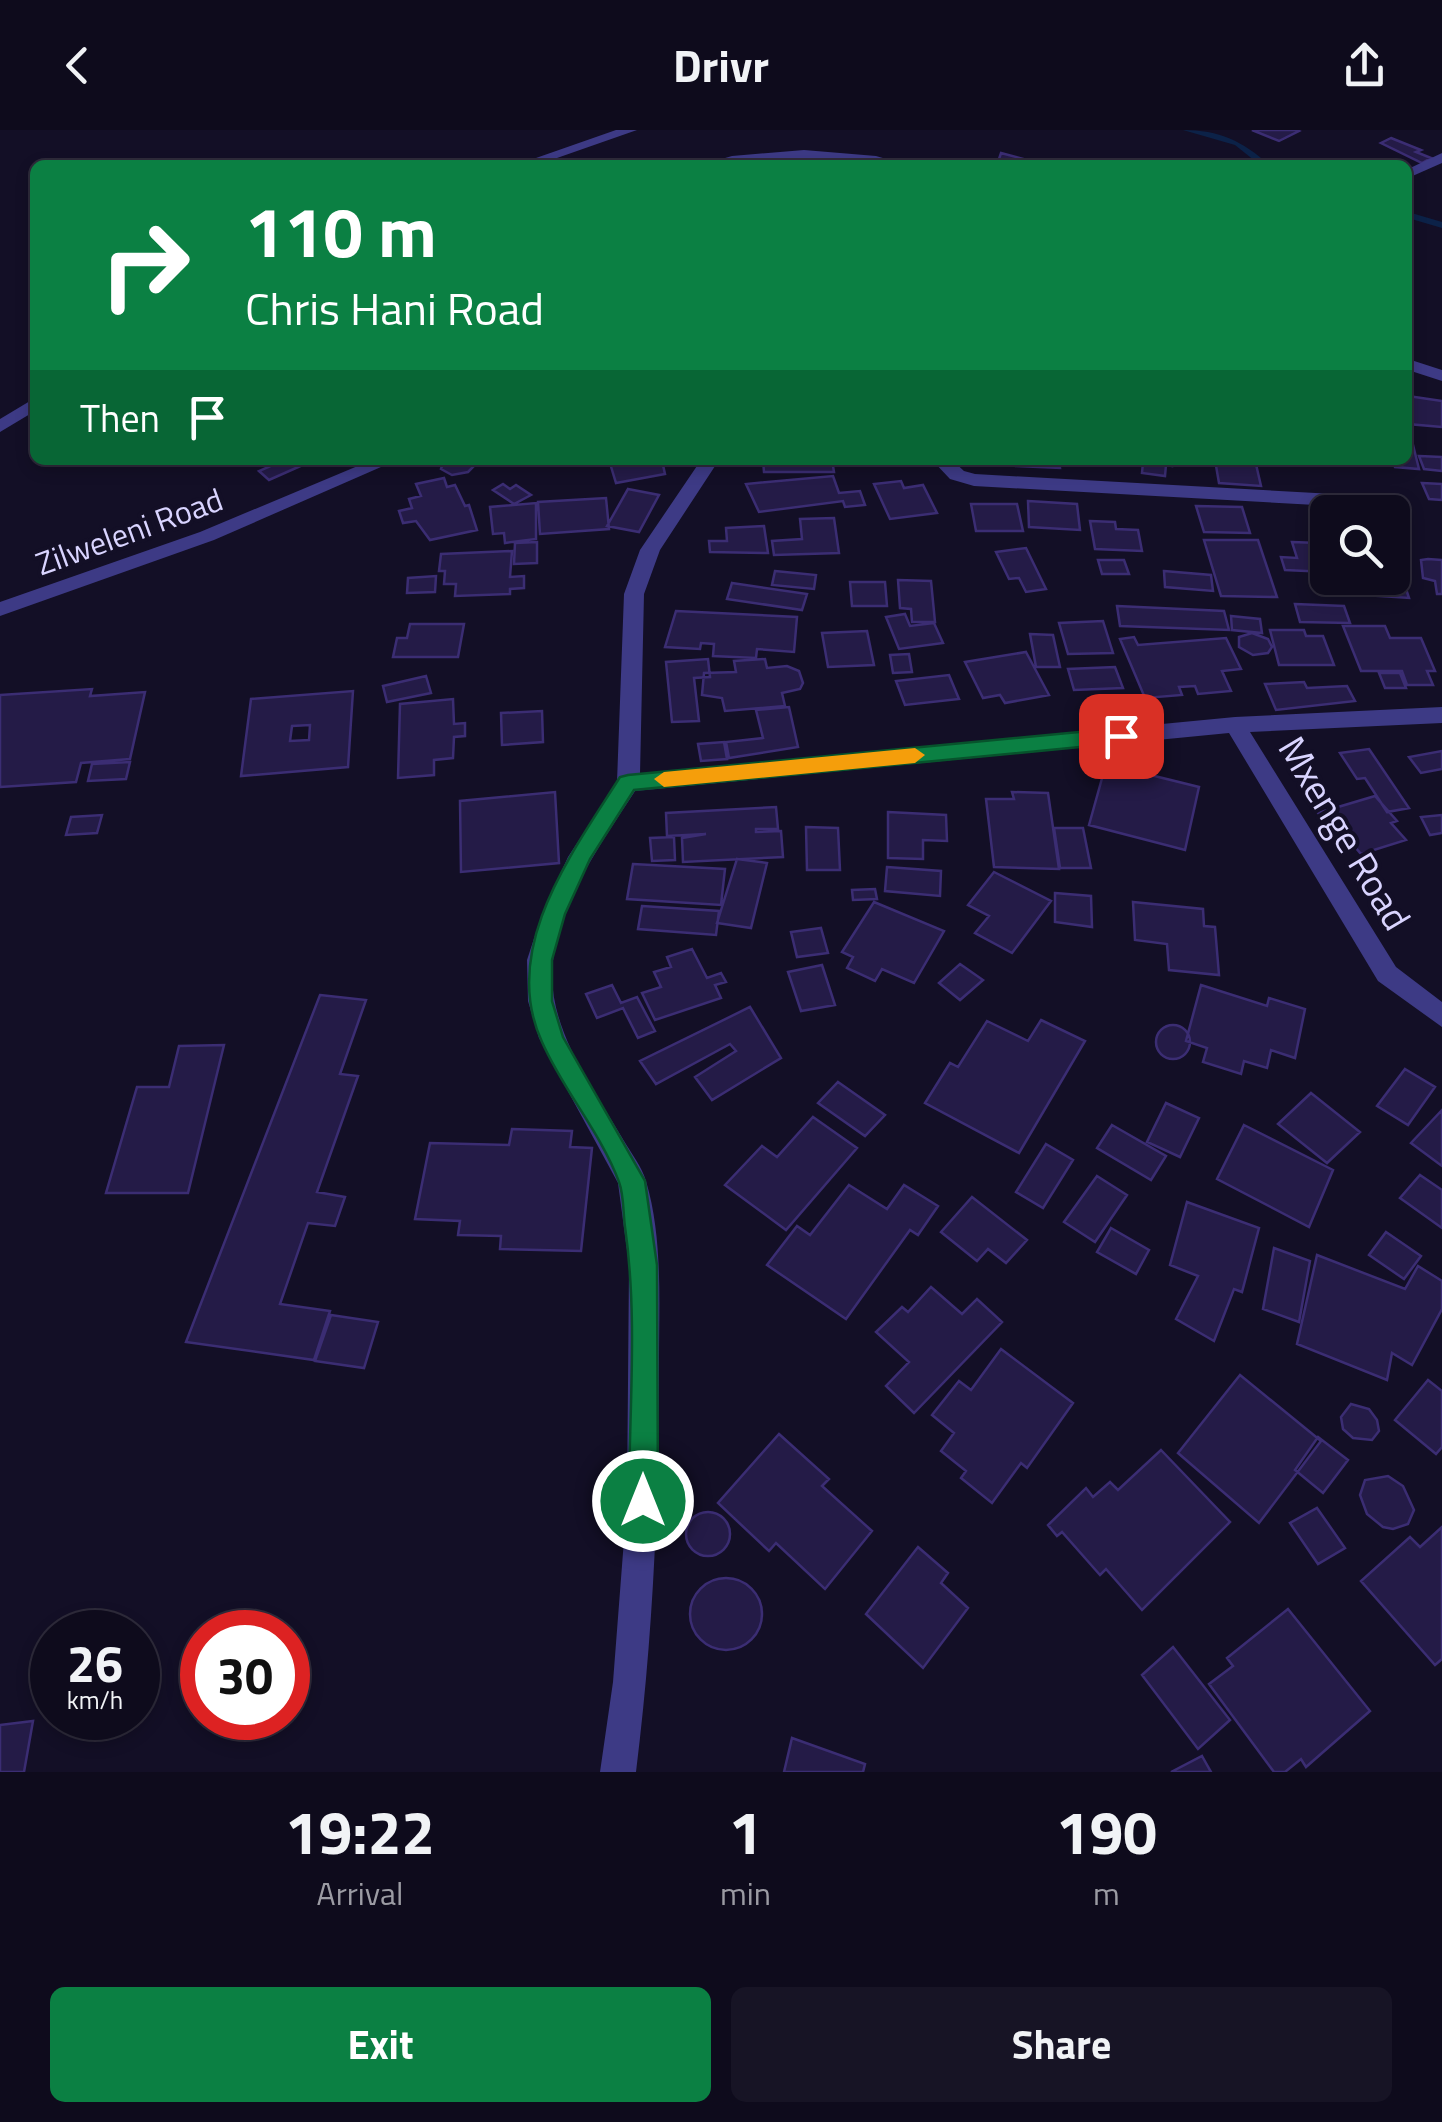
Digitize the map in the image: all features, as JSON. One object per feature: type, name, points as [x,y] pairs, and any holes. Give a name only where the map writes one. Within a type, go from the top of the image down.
[{"type":"street","points":[[538,160],[630,130]]},
{"type":"street","points":[[747,160],[810,152],[877,160]]},
{"type":"street","points":[[1412,172],[1442,157]]},
{"type":"street","points":[[1412,355],[1442,359]]},
{"type":"street","points":[[1412,365],[1442,376]]},
{"type":"street","points":[[0,427],[30,406]]},
{"type":"street","name":"Zilweleni Road","points":[[0,609],[207,536],[376,465]]},
{"type":"street","points":[[618,1772],[630,1682],[643,1501],[644,1265],[632,1181],[552,1038],[540,1001],[540,960],[554,914],[580,857],[628,783],[634,594],[650,550],[707,465]]},
{"type":"street","points":[[945,465],[956,476],[974,480],[1310,499]]},
{"type":"street","points":[[628,783],[1235,724],[1442,715]]},
{"type":"street","name":"Mxenge Road","points":[[1235,724],[1387,974],[1442,1016]]},
{"type":"building","points":[[1252,130],[1297,130],[1299,131],[1279,141]]},
{"type":"building","points":[[1391,138],[1431,158],[1422,163],[1381,143]]},
{"type":"building","points":[[1001,153],[1027,160],[999,160]]},
{"type":"building","points":[[1412,397],[1442,401],[1442,427],[1412,424]]},
{"type":"building","points":[[1413,445],[1419,469],[1395,467],[1412,465]]},
{"type":"building","points":[[1419,456],[1442,457],[1442,471],[1424,469]]},
{"type":"building","points":[[273,465],[303,465],[269,480],[259,471]]},
{"type":"building","points":[[442,465],[474,466],[468,472],[452,475],[441,469]]},
{"type":"building","points":[[611,465],[663,465],[665,474],[616,483]]},
{"type":"building","points":[[763,465],[833,465],[834,472],[764,472]]},
{"type":"building","points":[[1060,465],[1060,468],[1016,466]]},
{"type":"building","points":[[1143,465],[1166,465],[1165,476],[1142,473]]},
{"type":"building","points":[[1216,465],[1256,465],[1261,486],[1219,483]]},
{"type":"building","points":[[833,476],[839,493],[860,491],[865,505],[845,507],[843,501],[759,512],[746,484]]},
{"type":"building","points":[[444,478],[447,487],[455,485],[465,506],[469,505],[477,530],[430,540],[416,521],[403,523],[399,511],[412,508],[409,499],[421,496],[416,484]]},
{"type":"building","points":[[901,481],[904,488],[923,485],[937,513],[890,519],[874,484]]},
{"type":"building","points":[[1422,483],[1442,484],[1442,500],[1429,499]]},
{"type":"building","points":[[503,484],[510,489],[516,485],[531,495],[514,504],[493,490]]},
{"type":"building","points":[[628,489],[659,495],[639,532],[607,526]]},
{"type":"building","points":[[606,498],[609,529],[540,534],[538,502]]},
{"type":"building","points":[[1028,501],[1077,504],[1080,530],[1029,527]]},
{"type":"building","points":[[536,503],[536,539],[505,543],[504,533],[493,534],[490,507]]},
{"type":"building","points":[[971,504],[1017,504],[1023,531],[976,531]]},
{"type":"building","points":[[1196,506],[1242,507],[1250,533],[1204,532]]},
{"type":"building","points":[[834,518],[839,553],[774,555],[772,541],[802,539],[800,519]]},
{"type":"building","points":[[1090,521],[1115,522],[1116,529],[1138,530],[1142,551],[1095,549]]},
{"type":"building","points":[[764,526],[768,553],[710,552],[709,541],[727,541],[726,528]]},
{"type":"building","points":[[1204,540],[1258,540],[1277,597],[1221,596]]},
{"type":"building","points":[[537,542],[537,563],[514,564],[515,543]]},
{"type":"building","points":[[1292,542],[1310,543],[1310,571],[1285,570],[1281,557],[1297,558]]},
{"type":"building","points":[[1026,548],[1046,589],[1026,592],[1019,578],[1009,579],[996,552]]},
{"type":"building","points":[[512,551],[510,577],[524,576],[524,588],[510,589],[510,594],[455,596],[456,584],[444,584],[445,571],[439,571],[441,554]]},
{"type":"building","points":[[1098,560],[1124,560],[1129,574],[1102,574]]},
{"type":"building","points":[[1421,560],[1442,560],[1442,594],[1437,594],[1435,581],[1423,578]]},
{"type":"building","points":[[775,571],[816,575],[814,589],[772,585]]},
{"type":"building","points":[[1164,571],[1211,575],[1213,591],[1165,587]]},
{"type":"building","points":[[436,576],[435,592],[407,593],[408,578]]},
{"type":"building","points":[[898,580],[931,581],[935,622],[912,622],[911,609],[900,608]]},
{"type":"building","points":[[850,582],[885,582],[887,606],[852,606]]},
{"type":"building","points":[[732,583],[807,594],[802,610],[727,599]]},
{"type":"building","points":[[1364,595],[1408,595],[1409,598]]},
{"type":"building","points":[[1295,604],[1344,606],[1350,623],[1300,622]]},
{"type":"building","points":[[1117,606],[1224,611],[1229,630],[1120,626]]},
{"type":"building","points":[[676,611],[797,617],[794,652],[757,649],[756,658],[713,656],[714,644],[701,643],[700,649],[665,647]]},
{"type":"building","points":[[905,614],[910,626],[934,623],[943,643],[899,649],[886,617]]},
{"type":"building","points":[[1231,616],[1260,619],[1262,633],[1232,630]]},
{"type":"building","points":[[1103,621],[1113,653],[1068,654],[1059,623]]},
{"type":"building","points":[[410,624],[464,624],[458,657],[393,657],[397,638],[407,638]]},
{"type":"building","points":[[1343,626],[1385,626],[1390,638],[1421,638],[1435,671],[1427,671],[1433,685],[1407,685],[1402,671],[1361,671]]},
{"type":"building","points":[[1270,630],[1304,630],[1306,636],[1323,636],[1334,665],[1279,665]]},
{"type":"building","points":[[867,631],[874,665],[828,667],[822,633]]},
{"type":"building","points":[[1252,633],[1268,639],[1272,647],[1268,653],[1253,655],[1239,647],[1239,637]]},
{"type":"building","points":[[1030,634],[1053,635],[1060,667],[1036,667]]},
{"type":"building","points":[[1134,637],[1138,645],[1226,638],[1241,669],[1222,671],[1231,691],[1198,694],[1195,686],[1179,687],[1182,695],[1145,698],[1120,639]]},
{"type":"building","points":[[1026,652],[1049,695],[1005,703],[1000,695],[983,698],[965,662]]},
{"type":"building","points":[[909,654],[912,672],[893,673],[890,655]]},
{"type":"building","points":[[708,659],[710,677],[694,678],[699,721],[672,722],[666,662]]},
{"type":"building","points":[[765,659],[767,668],[787,666],[799,671],[803,683],[800,689],[782,693],[785,706],[725,711],[722,698],[702,695],[704,673],[736,672],[734,661]]},
{"type":"building","points":[[1115,667],[1123,688],[1074,690],[1068,669]]},
{"type":"building","points":[[1379,673],[1400,673],[1406,688],[1385,688]]},
{"type":"building","points":[[949,675],[959,699],[905,705],[896,681]]},
{"type":"building","points":[[426,676],[431,693],[387,702],[383,686]]},
{"type":"building","points":[[1304,682],[1307,688],[1347,686],[1355,701],[1276,710],[1265,684]]},
{"type":"building","points":[[92,689],[90,696],[145,692],[130,759],[81,763],[76,782],[0,787],[0,695]]},
{"type":"building","points":[[353,691],[348,767],[241,776],[251,699]],"holes":[[[310,725],[309,740],[290,741],[292,726]]]},
{"type":"building","points":[[453,699],[454,724],[465,723],[465,736],[454,737],[453,758],[434,760],[434,775],[398,778],[400,704]]},
{"type":"building","points":[[789,707],[798,747],[729,758],[726,742],[763,738],[756,710]]},
{"type":"building","points":[[542,711],[543,742],[502,745],[501,713]]},
{"type":"building","points":[[724,742],[727,759],[701,761],[698,744]]},
{"type":"building","points":[[1369,749],[1409,808],[1387,812],[1365,778],[1357,779],[1340,753]]},
{"type":"building","points":[[1442,751],[1442,769],[1421,773],[1409,757]]},
{"type":"building","points":[[130,762],[126,779],[88,781],[92,764]]},
{"type":"building","points":[[1106,764],[1199,787],[1185,850],[1089,825]]},
{"type":"building","points":[[555,792],[559,863],[461,872],[460,801]]},
{"type":"building","points":[[1012,792],[1048,793],[1059,869],[994,867],[986,799],[1014,799]]},
{"type":"building","points":[[1375,796],[1397,821],[1391,823],[1406,840],[1361,854],[1345,835],[1338,837],[1318,813]]},
{"type":"building","points":[[776,807],[778,829],[756,832],[781,831],[783,857],[683,862],[682,838],[706,834],[667,836],[666,813]]},
{"type":"building","points":[[888,812],[946,815],[947,841],[923,840],[923,859],[888,858]]},
{"type":"building","points":[[102,815],[97,833],[66,835],[71,817]]},
{"type":"building","points":[[1442,815],[1442,833],[1430,835],[1421,817]]},
{"type":"building","points":[[806,827],[838,828],[840,870],[807,870]]},
{"type":"building","points":[[1054,828],[1083,828],[1091,868],[1060,868]]},
{"type":"building","points":[[674,837],[675,860],[652,861],[650,838]]},
{"type":"building","points":[[737,859],[767,863],[751,928],[717,923]]},
{"type":"building","points":[[633,864],[725,869],[721,905],[627,899]]},
{"type":"building","points":[[887,867],[941,871],[940,896],[885,891]]},
{"type":"building","points":[[994,872],[1051,901],[1012,953],[975,933],[989,916],[968,905]]},
{"type":"building","points":[[875,889],[877,899],[853,900],[852,890]]},
{"type":"building","points":[[1055,893],[1091,896],[1092,927],[1055,922]]},
{"type":"building","points":[[874,902],[944,931],[914,983],[882,969],[875,981],[847,968],[853,957],[842,952]]},
{"type":"building","points":[[1133,902],[1203,909],[1204,926],[1215,927],[1219,975],[1169,970],[1167,944],[1135,940]]},
{"type":"building","points":[[642,906],[719,911],[716,935],[638,929]]},
{"type":"building","points":[[821,928],[828,953],[797,957],[791,932]]},
{"type":"building","points":[[692,949],[707,978],[721,973],[726,982],[715,985],[721,998],[655,1020],[642,993],[661,987],[654,972],[671,967],[667,957]]},
{"type":"building","points":[[960,964],[983,980],[960,1000],[939,983]]},
{"type":"building","points":[[822,965],[835,1005],[801,1011],[788,972]]},
{"type":"building","points":[[612,985],[621,1003],[637,997],[655,1031],[638,1038],[623,1008],[597,1018],[586,994]]},
{"type":"building","points":[[1201,985],[1267,1006],[1269,998],[1305,1009],[1295,1058],[1271,1050],[1267,1068],[1244,1061],[1241,1074],[1203,1062],[1207,1048],[1186,1041]]},
{"type":"building","points":[[320,995],[366,1000],[340,1074],[358,1076],[317,1192],[345,1197],[335,1226],[308,1223],[280,1304],[330,1311],[314,1360],[186,1342]]},
{"type":"building","points":[[750,1007],[781,1058],[712,1100],[695,1077],[736,1051],[730,1044],[656,1084],[640,1061]]},
{"type":"building","points":[[1041,1020],[1085,1041],[1019,1153],[925,1103],[950,1063],[958,1067],[987,1021],[1028,1041]]},
{"type":"building","points":[[1173,1025],[1185,1030],[1190,1042],[1185,1054],[1173,1059],[1161,1054],[1156,1042],[1161,1030]]},
{"type":"building","points":[[224,1045],[188,1193],[106,1193],[137,1087],[169,1087],[179,1046]]},
{"type":"building","points":[[1405,1069],[1435,1087],[1408,1125],[1377,1106]]},
{"type":"building","points":[[838,1082],[885,1115],[865,1136],[818,1103]]},
{"type":"building","points":[[1311,1093],[1360,1132],[1327,1163],[1278,1124]]},
{"type":"building","points":[[1166,1103],[1199,1118],[1180,1157],[1147,1142]]},
{"type":"building","points":[[1442,1110],[1442,1166],[1411,1143]]},
{"type":"building","points":[[813,1117],[857,1148],[786,1230],[725,1185],[762,1146],[777,1157]]},
{"type":"building","points":[[1112,1125],[1166,1156],[1151,1180],[1097,1148]]},
{"type":"building","points":[[1244,1125],[1333,1170],[1309,1227],[1217,1179]]},
{"type":"building","points":[[512,1129],[572,1131],[570,1147],[592,1148],[581,1251],[500,1249],[501,1236],[458,1235],[460,1221],[415,1219],[430,1143],[509,1145]]},
{"type":"building","points":[[1046,1144],[1073,1160],[1043,1208],[1016,1192]]},
{"type":"building","points":[[1420,1175],[1442,1190],[1442,1228],[1400,1198]]},
{"type":"building","points":[[1097,1176],[1127,1195],[1095,1242],[1064,1222]]},
{"type":"building","points":[[849,1185],[887,1209],[904,1185],[938,1206],[918,1235],[910,1230],[846,1319],[767,1265],[797,1226],[810,1235]]},
{"type":"building","points":[[972,1197],[1027,1240],[1006,1263],[988,1249],[977,1261],[941,1232]]},
{"type":"building","points":[[1187,1202],[1259,1228],[1242,1292],[1234,1289],[1214,1341],[1176,1319],[1198,1276],[1170,1265]]},
{"type":"building","points":[[1111,1228],[1149,1250],[1136,1274],[1097,1252]]},
{"type":"building","points":[[1386,1232],[1421,1256],[1404,1279],[1369,1255]]},
{"type":"building","points":[[1274,1248],[1310,1261],[1299,1322],[1263,1309]]},
{"type":"building","points":[[1317,1255],[1405,1289],[1418,1266],[1442,1281],[1442,1309],[1412,1365],[1392,1353],[1387,1380],[1297,1344]]},
{"type":"building","points":[[931,1287],[962,1314],[977,1299],[1002,1322],[914,1413],[886,1386],[909,1362],[876,1332],[902,1307],[908,1312]]},
{"type":"building","points":[[331,1315],[378,1322],[364,1368],[315,1361]]},
{"type":"building","points":[[1001,1349],[1073,1403],[1027,1468],[1021,1463],[992,1503],[961,1478],[966,1471],[941,1451],[954,1433],[932,1415],[959,1381],[971,1390]]},
{"type":"building","points":[[1240,1375],[1321,1441],[1259,1523],[1178,1453]]},
{"type":"building","points":[[1428,1380],[1442,1391],[1442,1447],[1436,1454],[1395,1420]]},
{"type":"building","points":[[1351,1404],[1369,1409],[1377,1420],[1379,1431],[1372,1440],[1353,1438],[1343,1429],[1341,1417]]},
{"type":"building","points":[[779,1434],[829,1479],[822,1486],[872,1531],[825,1589],[776,1543],[769,1551],[718,1503]]},
{"type":"building","points":[[1318,1437],[1348,1460],[1323,1493],[1295,1470]]},
{"type":"building","points":[[1161,1450],[1230,1522],[1142,1610],[1106,1569],[1100,1575],[1062,1532],[1057,1536],[1048,1525],[1086,1488],[1093,1497],[1110,1482],[1118,1490]]},
{"type":"building","points":[[1388,1476],[1403,1486],[1414,1510],[1408,1524],[1393,1529],[1383,1527],[1367,1514],[1360,1495],[1365,1480]]},
{"type":"building","points":[[1317,1508],[1345,1548],[1318,1564],[1290,1523]]},
{"type":"building","points":[[708,1512],[723,1519],[730,1534],[723,1549],[708,1556],[693,1549],[686,1534],[693,1519]]},
{"type":"building","points":[[1442,1527],[1442,1659],[1435,1665],[1361,1581],[1410,1537],[1420,1547]]},
{"type":"building","points":[[918,1547],[948,1573],[941,1583],[968,1608],[923,1668],[866,1614]]},
{"type":"building","points":[[726,1578],[740,1580],[752,1588],[760,1600],[760,1628],[752,1640],[740,1648],[726,1650],[712,1648],[700,1640],[692,1628],[690,1614],[692,1600],[700,1588],[712,1580]]},
{"type":"building","points":[[1288,1609],[1370,1711],[1306,1767],[1301,1759],[1285,1772],[1274,1772],[1209,1684],[1233,1666],[1227,1658]]},
{"type":"building","points":[[1173,1647],[1230,1720],[1198,1749],[1142,1675]]},
{"type":"building","points":[[30,1721],[24,1772],[0,1772],[0,1725]]},
{"type":"building","points":[[792,1738],[865,1764],[863,1772],[784,1772]]},
{"type":"building","points":[[1202,1756],[1211,1772],[1171,1772]]},
{"type":"waterway","points":[[1187,130],[1238,143],[1259,160]]},
{"type":"waterway","points":[[1412,216],[1442,225]]},
{"type":"slow traffic","points":[[664,779],[915,755]]},
{"type":"route","points":[[643,1501],[644,1265],[632,1181],[552,1038],[540,1001],[540,960],[554,914],[580,857],[628,783],[1121,736]]}]
